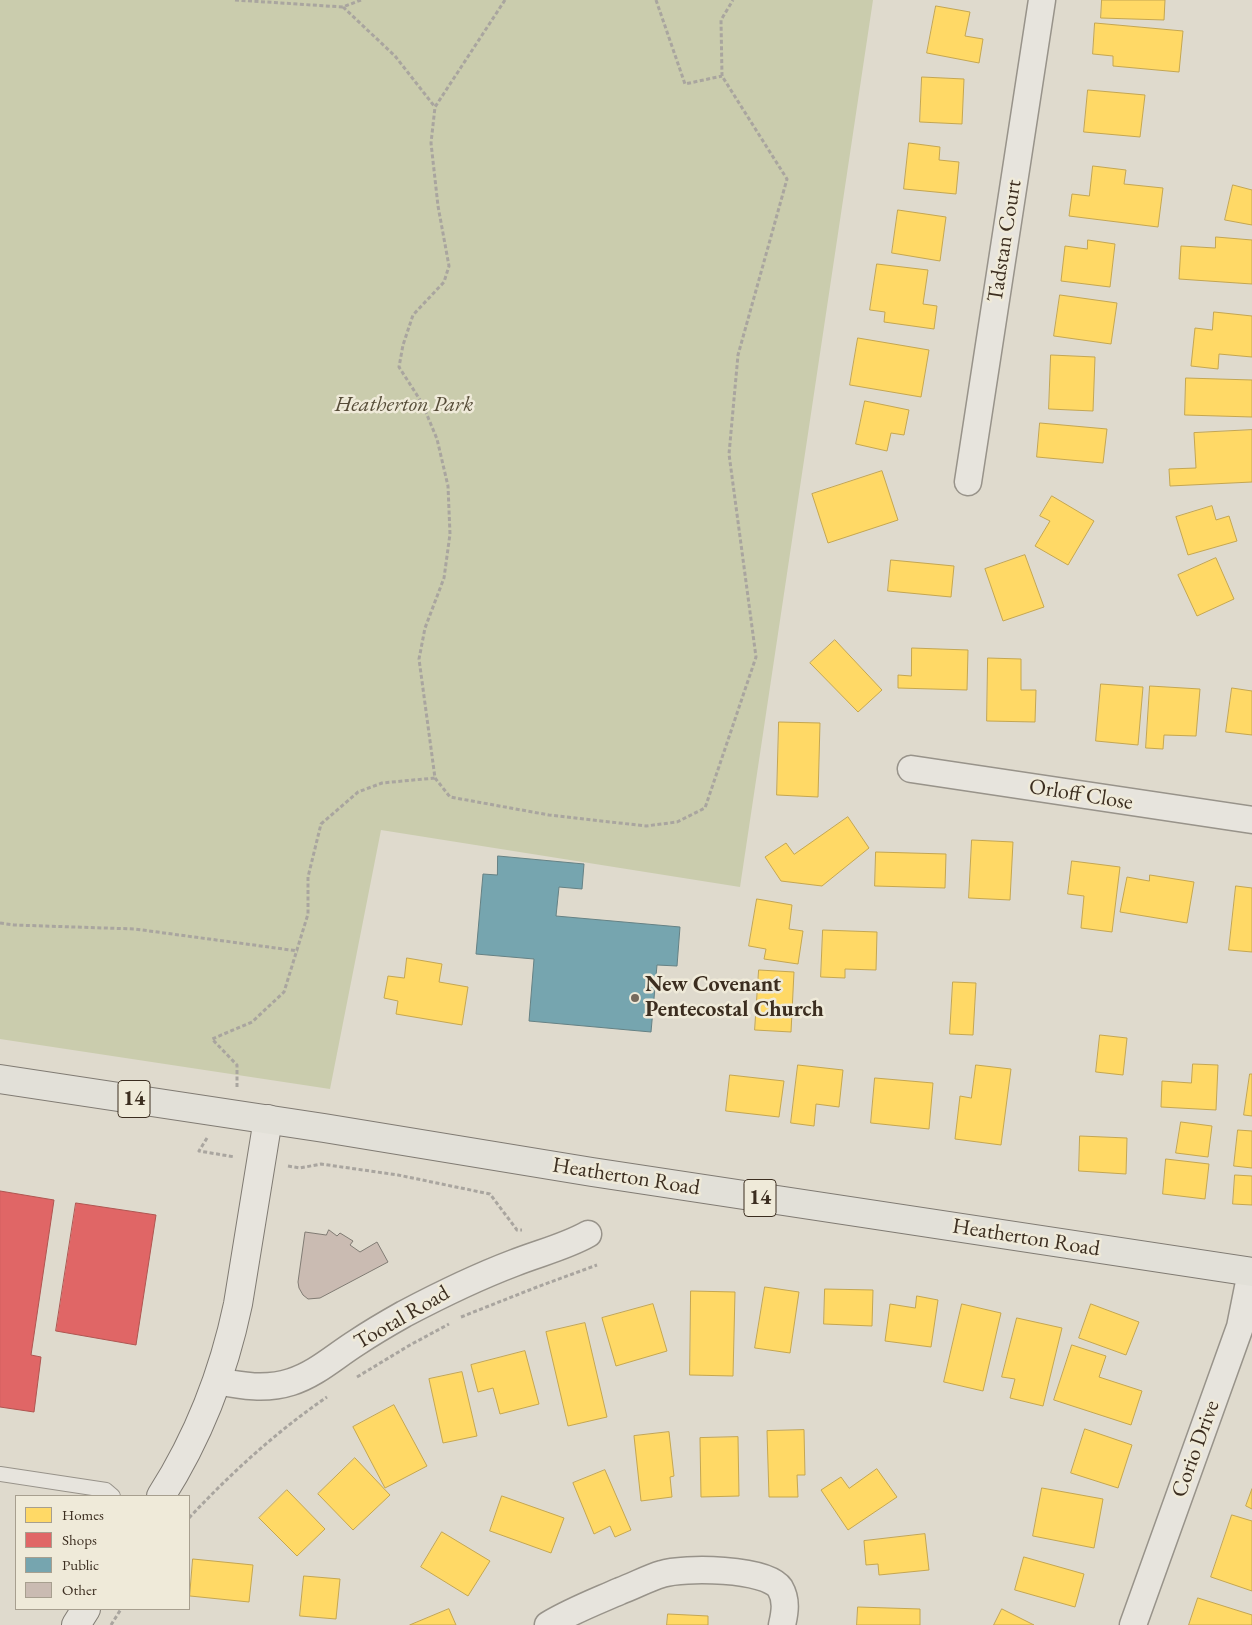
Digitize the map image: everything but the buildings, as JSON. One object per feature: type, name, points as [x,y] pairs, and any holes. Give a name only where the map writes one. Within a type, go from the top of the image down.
[{"type":"main road","name":"Heatherton Road","points":[[0,1079],[268,1119],[602,1174],[1252,1272]]},
{"type":"main road","points":[[162,1495],[185,1453],[217,1381],[232,1334],[268,1119]]},
{"type":"main road","points":[[76,1625],[85,1610]]},
{"type":"street","name":"Tadstan Court","points":[[968,482],[1042,0]]},
{"type":"street","name":"Orloff Close","points":[[911,769],[1252,820]]},
{"type":"street","name":"Tootal Road","points":[[217,1381],[248,1387],[272,1386],[292,1382],[318,1371],[356,1343],[403,1314],[513,1263],[572,1243],[588,1234]]},
{"type":"street","name":"Corio Drive","points":[[1133,1625],[1240,1327],[1252,1272]]},
{"type":"street","points":[[548,1625],[567,1614],[664,1573],[684,1570],[727,1571],[749,1574],[766,1580],[788,1581],[782,1625]]},
{"type":"lane","points":[[0,1474],[106,1490],[112,1495]]},
{"type":"path","points":[[235,0],[343,6],[361,0]]},
{"type":"path","points":[[505,0],[435,107],[432,143],[438,206],[449,266],[444,282],[413,315],[403,345],[399,367],[422,403],[438,439],[448,486],[450,534],[444,578],[426,628],[420,659],[435,778],[450,797],[549,815],[646,826],[677,822],[705,808],[756,657],[729,454],[738,355],[787,179],[722,76],[721,20],[733,0]]},
{"type":"path","points":[[656,0],[685,84],[722,76]]},
{"type":"path","points":[[343,6],[395,56],[435,107]]},
{"type":"path","points":[[435,778],[382,783],[358,792],[321,824],[308,877],[308,914],[284,992],[252,1022],[212,1039],[237,1065],[237,1089],[199,1151],[300,1168],[320,1164],[398,1176],[490,1194],[517,1230],[523,1230]]},
{"type":"path","points":[[0,923],[14,926],[135,929],[298,951]]},
{"type":"path","points":[[457,1319],[597,1265]]},
{"type":"path","points":[[351,1381],[410,1344],[449,1323]]},
{"type":"path","points":[[190,1517],[223,1481],[272,1437],[330,1395]]},
{"type":"path","points":[[111,1625],[120,1610]]},
{"type":"green space","name":"Heatherton Park","points":[[0,0],[873,0],[740,887],[381,830],[330,1089],[0,1039]]},
{"type":"place","name":"New Covenant Pentecostal Church","points":[[635,998]]}]
